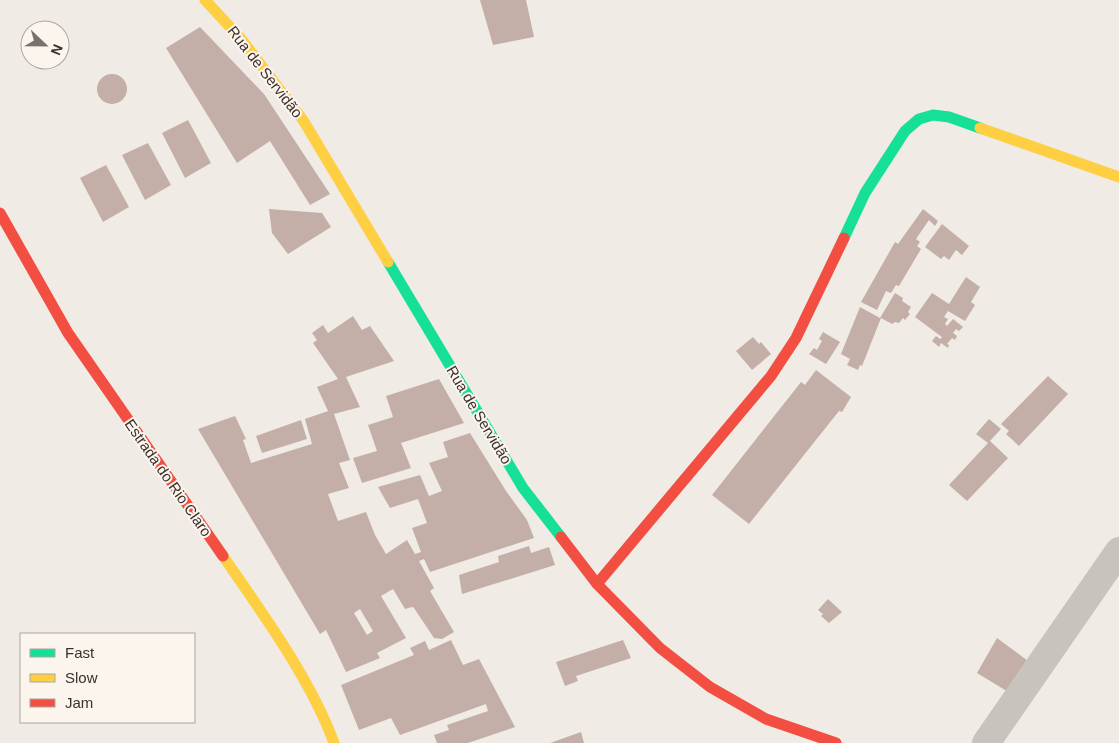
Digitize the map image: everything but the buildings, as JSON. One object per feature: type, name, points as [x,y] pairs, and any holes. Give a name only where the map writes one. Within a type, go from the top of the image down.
[{"type":"main road","name":"Rua de Servidão","points":[[205,0],[242,40],[303,120],[523,488],[597,584],[660,648],[710,687],[766,719],[836,743]]},
{"type":"main road","points":[[597,584],[771,376],[796,338],[865,193],[905,131],[919,119],[933,115],[949,117],[1119,177]]},
{"type":"main road","name":"Estrada do Rio Claro","points":[[0,213],[68,333],[243,585],[295,665],[328,727],[334,743]]},
{"type":"street","points":[[986,743],[1119,551]]},
{"type":"traffic: fast","points":[[844,238],[865,193],[905,131],[919,119],[933,115],[949,117],[980,128]]},
{"type":"traffic: fast","points":[[388,262],[523,488],[561,537]]},
{"type":"traffic: slow","points":[[205,0],[242,40],[303,120],[388,262]]},
{"type":"traffic: slow","points":[[980,128],[1119,177]]},
{"type":"traffic: slow","points":[[223,556],[299,670],[334,743]]},
{"type":"traffic: jam","points":[[0,213],[68,333],[223,556]]},
{"type":"traffic: jam","points":[[597,584],[771,376],[796,338],[844,238]]},
{"type":"traffic: jam","points":[[561,537],[597,584],[660,648],[710,687],[766,719],[836,743]]}]
